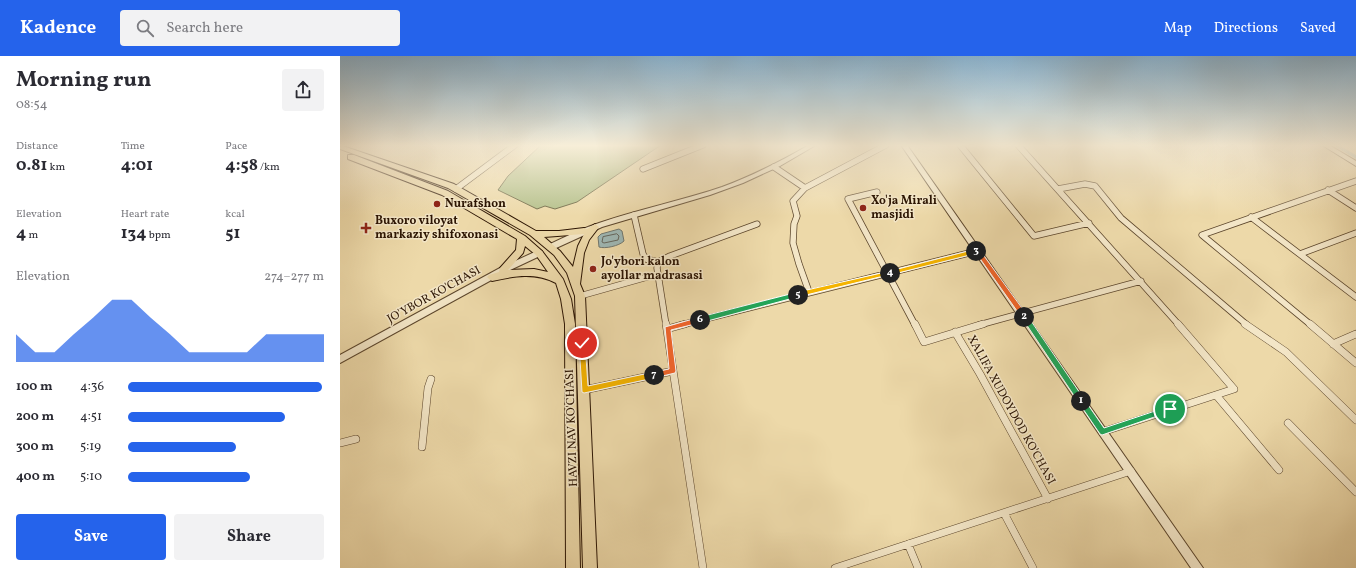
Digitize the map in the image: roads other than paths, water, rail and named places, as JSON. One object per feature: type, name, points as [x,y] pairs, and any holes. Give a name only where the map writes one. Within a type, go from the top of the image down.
[{"type":"main road","name":"HAVZI NAV KO'CHASI","points":[[382,169],[445,193],[522,238],[539,253],[560,282],[566,299],[570,324],[573,568]]},
{"type":"main road","name":"HAVZI NAV KO'CHASI","points":[[402,169],[454,188],[533,233],[551,247],[566,265],[576,283],[580,296],[590,568]]},
{"type":"main road","points":[[576,283],[581,249],[588,235],[595,227]]},
{"type":"main road","points":[[533,233],[559,234],[584,232]]},
{"type":"main road","points":[[503,270],[520,251],[522,238]]},
{"type":"main road","points":[[492,277],[502,274],[530,272],[543,274],[560,282]]},
{"type":"street","points":[[454,188],[453,187],[477,169]]},
{"type":"street","points":[[454,188],[481,169]]},
{"type":"street","points":[[551,247],[595,227],[740,182],[770,169]]},
{"type":"street","points":[[777,169],[805,188]]},
{"type":"street","points":[[809,292],[799,268],[793,233],[793,223],[798,216],[793,201],[805,188],[841,169]]},
{"type":"street","points":[[920,169],[977,251],[1022,312],[1102,432],[1131,471],[1198,568]]},
{"type":"street","points":[[979,169],[1034,236],[1089,223]]},
{"type":"street","points":[[1040,169],[1141,281],[1234,389],[1102,432]]},
{"type":"street","points":[[1356,181],[1202,234],[1356,363]]},
{"type":"street","points":[[1058,189],[1088,184],[1097,186],[1108,203],[1122,218],[1240,321],[1286,352],[1356,420]]},
{"type":"street","points":[[1328,190],[1356,208]]},
{"type":"street","points":[[876,192],[848,199],[924,342],[1022,312],[1141,281]]},
{"type":"street","points":[[634,215],[643,254],[646,259],[658,262],[670,256],[757,224]]},
{"type":"street","points":[[1251,217],[1356,297]]},
{"type":"street","points":[[1300,254],[1356,233]]},
{"type":"street","points":[[667,329],[809,292],[888,274],[977,251]]},
{"type":"street","name":"JO'YBOR KO'CHASI","points":[[340,359],[503,270],[539,253]]},
{"type":"street","points":[[658,262],[658,274],[702,568]]},
{"type":"street","points":[[580,296],[658,274]]},
{"type":"street","name":"XALIFA XUDOYDOD KO'CHASI","points":[[955,332],[980,374],[1048,499]]},
{"type":"street","points":[[1333,344],[1356,334]]},
{"type":"street","points":[[584,390],[672,371]]},
{"type":"street","points":[[422,447],[428,388],[431,379]]},
{"type":"street","points":[[1216,394],[1279,470]]},
{"type":"street","points":[[1288,423],[1356,492]]},
{"type":"street","points":[[340,444],[356,439]]},
{"type":"street","points":[[835,568],[1131,471]]},
{"type":"street","points":[[1004,513],[1034,568]]},
{"type":"street","points":[[908,544],[918,568]]},
{"type":"water","points":[[619,229],[622,231],[624,241],[612,247],[599,247],[598,237],[601,234]]},
{"type":"place","name":"Nurafshon","points":[[437,204]]},
{"type":"place","name":"Xo'ja Mirali masjidi","points":[[863,208]]},
{"type":"place","name":"Buxoro viloyat markaziy shifoxonasi","points":[[366,228]]},
{"type":"place","name":"Jo'ybori kalon ayollar madrasasi","points":[[593,269]]}]
